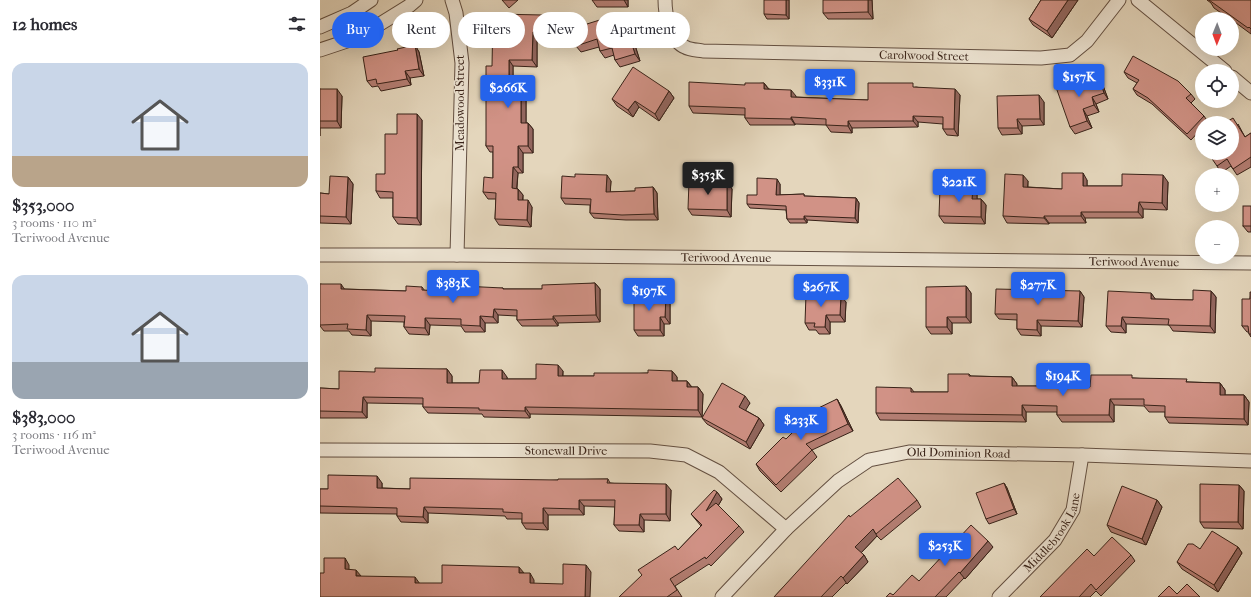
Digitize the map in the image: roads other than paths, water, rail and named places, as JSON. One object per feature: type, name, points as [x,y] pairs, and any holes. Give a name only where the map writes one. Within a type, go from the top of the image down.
[{"type":"street","points":[[320,27],[352,13],[371,0]]},
{"type":"street","points":[[320,50],[359,37],[409,6],[416,0]]},
{"type":"street","name":"Meadowood Street","points":[[452,0],[456,13],[462,63],[457,255]]},
{"type":"street","name":"Carolwood Street","points":[[665,0],[665,14],[674,37],[684,47],[704,51],[1041,58],[1070,55],[1087,41],[1120,0]]},
{"type":"street","points":[[1138,0],[1216,64]]},
{"type":"street","points":[[1239,83],[1251,93]]},
{"type":"street","name":"Teriwood Avenue","points":[[320,255],[1251,263]]},
{"type":"street","name":"Stonewall Drive","points":[[320,450],[650,451],[686,455],[719,472],[786,529]]},
{"type":"street","name":"Old Dominion Road","points":[[722,597],[786,529],[838,481],[869,460],[910,452],[1082,455],[1251,461]]},
{"type":"street","name":"Middlebrook Lane","points":[[999,597],[1055,540],[1073,510],[1082,455]]}]
